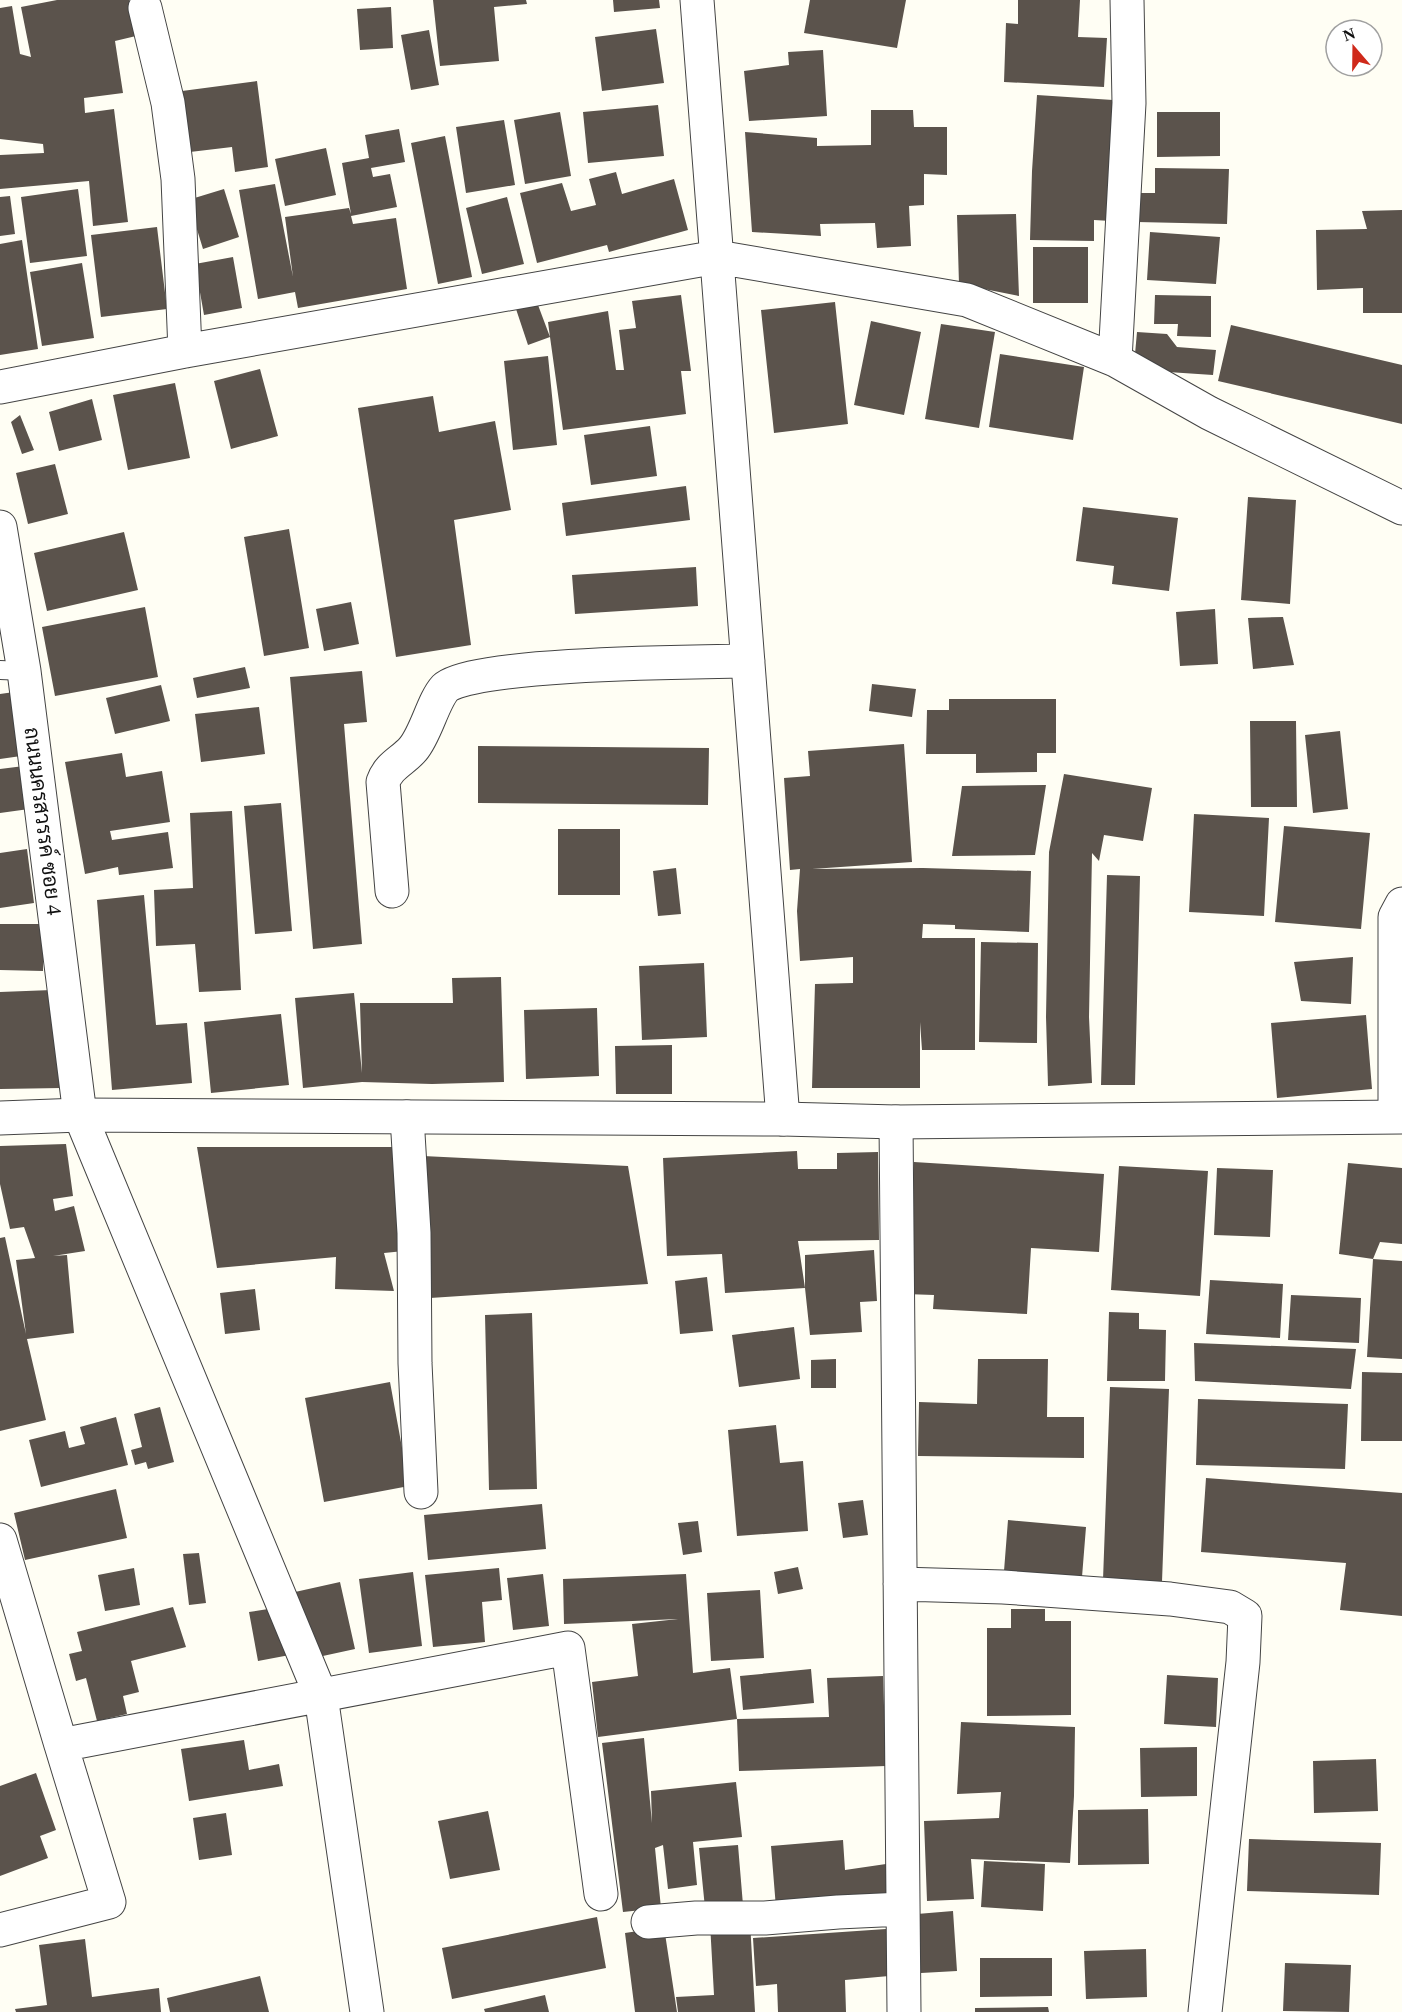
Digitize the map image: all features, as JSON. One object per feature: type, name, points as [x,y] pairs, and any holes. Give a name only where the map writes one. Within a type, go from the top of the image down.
[{"type":"street","points":[[697,0],[783,1119]]},
{"type":"street","points":[[1115,360],[1129,103],[1127,0]]},
{"type":"street","points":[[145,8],[168,103],[178,179],[185,351]]},
{"type":"street","points":[[0,387],[185,351],[717,257],[967,300],[1115,360],[1209,413],[1402,507]]},
{"type":"street","name":"ถนนนครสวรรค์ ซอย 4","points":[[0,526],[12,671],[80,1115],[321,1696],[367,2012]]},
{"type":"street","points":[[392,891],[383,782],[386,773],[413,749],[445,689],[455,682],[529,670],[640,663],[748,661]]},
{"type":"street","points":[[0,1118],[80,1115],[783,1119],[896,1122],[1399,1116],[1395,917],[1402,904]]},
{"type":"street","points":[[407,1117],[414,1233],[415,1363],[421,1492]]},
{"type":"street","points":[[896,1122],[903,2012]]},
{"type":"street","points":[[0,1540],[109,1902],[0,1930]]},
{"type":"street","points":[[900,1584],[1003,1587],[1170,1599],[1230,1607],[1245,1616],[1244,1662],[1204,2012]]},
{"type":"street","points":[[61,1745],[568,1648],[601,1894]]},
{"type":"street","points":[[648,1922],[696,1918],[765,1918],[903,1909]]},
{"type":"building","points":[[57,0],[129,0],[136,36],[115,41],[123,93],[84,98],[85,113],[114,109],[128,222],[93,226],[89,181],[0,189],[0,155],[44,153],[43,144],[0,139],[0,8],[12,6],[20,54],[31,57],[21,7]]},
{"type":"building","points":[[433,0],[526,0],[527,4],[494,7],[499,61],[440,66]]},
{"type":"building","points":[[613,0],[659,0],[660,8],[614,12]]},
{"type":"building","points":[[810,0],[906,0],[897,48],[804,33]]},
{"type":"building","points":[[1018,0],[1080,0],[1078,37],[1107,38],[1104,87],[1004,82],[1006,23],[1018,24]]},
{"type":"building","points":[[391,7],[393,48],[360,50],[357,9]]},
{"type":"building","points":[[656,29],[664,83],[602,91],[595,37]]},
{"type":"building","points":[[429,30],[439,85],[411,90],[401,35]]},
{"type":"building","points":[[823,50],[827,116],[749,121],[744,71],[789,65],[788,52]]},
{"type":"building","points":[[257,81],[268,167],[235,172],[232,147],[190,152],[182,91]]},
{"type":"building","points":[[1037,95],[1113,100],[1111,221],[1094,220],[1094,241],[1030,240]]},
{"type":"building","points":[[658,105],[664,156],[588,163],[583,112]]},
{"type":"building","points":[[871,110],[913,110],[914,127],[947,127],[947,175],[924,174],[924,205],[909,206],[911,246],[877,248],[875,223],[820,224],[821,236],[752,232],[745,132],[817,138],[817,146],[871,145]]},
{"type":"building","points":[[560,112],[571,176],[525,184],[514,120]]},
{"type":"building","points":[[1157,112],[1220,112],[1220,156],[1157,157]]},
{"type":"building","points":[[504,120],[515,185],[466,193],[456,127]]},
{"type":"building","points":[[399,129],[405,162],[371,168],[373,177],[390,174],[397,207],[351,216],[353,224],[396,218],[407,289],[298,308],[295,292],[258,299],[239,190],[275,184],[293,277],[285,217],[349,208],[351,214],[342,163],[369,158],[365,135]]},
{"type":"building","points":[[445,136],[472,277],[438,284],[411,143]]},
{"type":"building","points":[[326,148],[336,195],[285,206],[275,159]]},
{"type":"building","points":[[1155,168],[1229,169],[1227,224],[1137,222],[1138,193],[1155,193]]},
{"type":"building","points":[[616,172],[622,194],[674,179],[688,230],[609,252],[607,245],[537,263],[520,193],[562,183],[571,211],[596,205],[589,179]]},
{"type":"building","points":[[78,189],[87,256],[30,263],[21,197]]},
{"type":"building","points":[[224,189],[239,237],[203,249],[188,200]]},
{"type":"building","points":[[10,196],[15,234],[0,236],[0,197]]},
{"type":"building","points":[[507,197],[524,264],[482,274],[466,208]]},
{"type":"building","points":[[1402,210],[1402,313],[1363,313],[1363,288],[1317,290],[1316,230],[1367,229],[1362,211]]},
{"type":"building","points":[[1016,214],[1019,296],[959,284],[957,215]]},
{"type":"building","points":[[157,227],[167,309],[101,317],[91,235]]},
{"type":"building","points":[[1150,232],[1220,237],[1216,284],[1147,280]]},
{"type":"building","points":[[22,240],[38,349],[0,355],[0,244]]},
{"type":"building","points":[[1033,247],[1088,247],[1088,303],[1033,303]]},
{"type":"building","points":[[233,257],[242,308],[204,315],[195,264]]},
{"type":"building","points":[[82,263],[94,338],[42,346],[30,272]]},
{"type":"building","points":[[681,295],[691,371],[681,371],[686,414],[563,430],[548,322],[608,311],[616,370],[624,370],[619,330],[636,328],[632,301]]},
{"type":"building","points":[[1155,295],[1211,296],[1211,337],[1177,336],[1178,324],[1154,324]]},
{"type":"building","points":[[835,302],[848,424],[774,433],[761,310]]},
{"type":"building","points":[[538,305],[550,337],[528,345],[516,309]]},
{"type":"building","points":[[871,321],[921,332],[904,415],[854,405]]},
{"type":"building","points":[[941,324],[995,332],[979,428],[925,419]]},
{"type":"building","points":[[1231,325],[1402,365],[1402,424],[1218,381]]},
{"type":"building","points":[[1137,332],[1167,334],[1177,347],[1216,350],[1213,375],[1153,371],[1135,354]]},
{"type":"building","points":[[1000,354],[1084,367],[1073,440],[989,427]]},
{"type":"building","points":[[548,356],[557,445],[513,450],[504,361]]},
{"type":"building","points":[[260,369],[278,436],[231,449],[214,381]]},
{"type":"building","points":[[175,383],[190,458],[128,470],[113,395]]},
{"type":"building","points":[[433,396],[439,432],[495,421],[511,510],[454,520],[471,645],[396,657],[358,408]]},
{"type":"building","points":[[92,399],[102,440],[59,451],[49,412]]},
{"type":"building","points":[[20,415],[34,450],[22,454],[11,422]]},
{"type":"building","points":[[650,426],[657,476],[591,485],[584,435]]},
{"type":"building","points":[[55,464],[68,514],[28,524],[16,473]]},
{"type":"building","points":[[686,486],[690,520],[566,536],[562,503]]},
{"type":"building","points":[[1248,497],[1296,500],[1290,604],[1241,600]]},
{"type":"building","points":[[1083,507],[1178,518],[1169,591],[1112,584],[1114,566],[1076,561]]},
{"type":"building","points":[[289,529],[309,648],[264,656],[244,537]]},
{"type":"building","points":[[124,532],[138,590],[47,611],[34,553]]},
{"type":"building","points":[[696,567],[698,606],[575,614],[572,575]]},
{"type":"building","points":[[351,602],[359,644],[324,651],[316,609]]},
{"type":"building","points":[[145,607],[158,677],[55,696],[42,627]]},
{"type":"building","points":[[1215,609],[1218,664],[1180,666],[1176,612]]},
{"type":"building","points":[[1283,617],[1294,665],[1253,669],[1248,618]]},
{"type":"building","points":[[245,667],[250,688],[197,698],[193,678]]},
{"type":"building","points":[[362,671],[367,722],[344,724],[362,944],[313,949],[290,677]]},
{"type":"building","points":[[872,684],[916,689],[912,717],[869,711]]},
{"type":"building","points":[[161,685],[170,721],[115,734],[106,698]]},
{"type":"building","points":[[14,692],[21,756],[0,759],[0,694]]},
{"type":"building","points":[[949,699],[1056,699],[1056,753],[1037,753],[1037,772],[976,773],[976,754],[926,754],[927,710],[949,710]]},
{"type":"building","points":[[259,707],[265,754],[201,762],[195,714]]},
{"type":"building","points":[[1250,721],[1296,721],[1297,807],[1251,807]]},
{"type":"building","points":[[1340,731],[1348,809],[1313,813],[1305,735]]},
{"type":"building","points":[[904,744],[912,862],[812,869],[923,868],[1031,871],[1029,932],[955,929],[955,925],[923,924],[922,938],[975,938],[975,1050],[922,1050],[920,1022],[920,1088],[812,1088],[815,984],[853,983],[853,957],[800,961],[797,911],[800,869],[790,870],[784,778],[810,776],[808,751]]},
{"type":"building","points":[[478,746],[709,748],[708,805],[478,803]]},
{"type":"building","points":[[122,753],[126,777],[162,771],[170,822],[110,831],[112,840],[168,832],[173,868],[119,875],[118,867],[85,874],[65,762]]},
{"type":"building","points":[[24,766],[29,809],[0,813],[0,769]]},
{"type":"building","points":[[1064,774],[1152,788],[1143,841],[1104,835],[1099,861],[1092,853],[1089,1017],[1092,1083],[1048,1086],[1046,1017],[1049,852]]},
{"type":"building","points":[[1046,785],[1035,855],[952,856],[962,786]]},
{"type":"building","points":[[281,803],[292,931],[255,934],[244,806]]},
{"type":"building","points":[[232,811],[241,990],[199,992],[195,944],[156,946],[154,890],[193,888],[190,813]]},
{"type":"building","points":[[1194,814],[1269,818],[1264,916],[1189,912]]},
{"type":"building","points":[[1284,826],[1370,833],[1361,929],[1275,922]]},
{"type":"building","points":[[558,829],[620,829],[620,895],[558,895]]},
{"type":"building","points":[[27,849],[34,903],[0,908],[0,853]]},
{"type":"building","points":[[676,868],[681,914],[658,916],[653,871]]},
{"type":"building","points":[[1107,875],[1140,876],[1135,1085],[1101,1085]]},
{"type":"building","points":[[144,895],[156,1025],[187,1023],[192,1083],[112,1090],[97,900]]},
{"type":"building","points":[[0,924],[43,924],[43,971],[0,970]]},
{"type":"building","points":[[981,942],[1038,943],[1037,1043],[979,1042]]},
{"type":"building","points":[[1353,957],[1351,1004],[1301,1001],[1294,962]]},
{"type":"building","points":[[704,963],[707,1037],[642,1040],[639,966]]},
{"type":"building","points":[[501,977],[504,1082],[432,1084],[362,1082],[303,1088],[295,998],[354,993],[362,1073],[360,1003],[453,1003],[452,978]]},
{"type":"building","points":[[52,990],[61,1088],[0,1089],[0,992]]},
{"type":"building","points":[[597,1008],[599,1076],[526,1079],[524,1010]]},
{"type":"building","points":[[281,1014],[289,1085],[211,1093],[204,1022]]},
{"type":"building","points":[[1366,1015],[1372,1089],[1277,1098],[1271,1023]]},
{"type":"building","points":[[672,1045],[672,1094],[616,1094],[615,1046]]},
{"type":"building","points":[[66,1144],[73,1196],[53,1199],[55,1211],[74,1206],[85,1251],[53,1256],[67,1255],[74,1333],[27,1339],[46,1420],[0,1431],[0,1238],[5,1237],[26,1334],[16,1260],[35,1258],[24,1227],[10,1229],[0,1184],[0,1146]]},
{"type":"building","points":[[197,1147],[395,1147],[404,1251],[384,1253],[394,1291],[335,1289],[336,1257],[217,1268]]},
{"type":"building","points":[[797,1151],[798,1169],[837,1169],[837,1153],[878,1152],[879,1240],[798,1241],[805,1288],[725,1293],[722,1254],[667,1256],[663,1158]]},
{"type":"building","points":[[423,1156],[628,1166],[648,1284],[430,1298]]},
{"type":"building","points":[[914,1162],[1104,1174],[1099,1252],[1031,1248],[1027,1314],[933,1309],[934,1295],[905,1294]]},
{"type":"building","points":[[1348,1163],[1402,1168],[1402,1244],[1380,1242],[1373,1259],[1339,1254]]},
{"type":"building","points":[[1119,1166],[1208,1171],[1200,1296],[1111,1290]]},
{"type":"building","points":[[1217,1168],[1273,1170],[1270,1237],[1214,1235]]},
{"type":"building","points":[[874,1250],[877,1301],[860,1302],[862,1332],[810,1335],[805,1288],[805,1255]]},
{"type":"building","points":[[1373,1259],[1402,1261],[1402,1359],[1367,1357]]},
{"type":"building","points":[[707,1277],[713,1331],[680,1334],[675,1281]]},
{"type":"building","points":[[1210,1280],[1283,1284],[1280,1338],[1206,1334]]},
{"type":"building","points":[[255,1289],[260,1330],[225,1334],[220,1293]]},
{"type":"building","points":[[1291,1295],[1361,1298],[1359,1343],[1288,1340]]},
{"type":"building","points":[[1109,1312],[1139,1313],[1139,1329],[1166,1330],[1165,1381],[1107,1381]]},
{"type":"building","points":[[532,1313],[537,1489],[489,1490],[485,1315]]},
{"type":"building","points":[[794,1327],[800,1379],[739,1387],[732,1335]]},
{"type":"building","points":[[1194,1343],[1356,1349],[1351,1389],[1195,1381]]},
{"type":"building","points":[[836,1359],[836,1388],[811,1388],[811,1360]]},
{"type":"building","points":[[978,1359],[1048,1359],[1047,1417],[1084,1417],[1084,1458],[918,1456],[919,1402],[977,1404]]},
{"type":"building","points":[[1362,1372],[1402,1373],[1402,1441],[1361,1441]]},
{"type":"building","points":[[390,1382],[409,1486],[324,1502],[305,1398]]},
{"type":"building","points":[[1110,1387],[1169,1389],[1162,1582],[1103,1580]]},
{"type":"building","points":[[1198,1399],[1348,1404],[1345,1469],[1196,1465]]},
{"type":"building","points":[[160,1407],[174,1462],[148,1469],[146,1462],[135,1465],[131,1450],[142,1447],[134,1414]]},
{"type":"building","points":[[116,1417],[128,1465],[41,1487],[29,1440],[65,1431],[69,1448],[85,1444],[80,1427]]},
{"type":"building","points":[[776,1425],[780,1463],[803,1461],[808,1531],[737,1536],[728,1430]]},
{"type":"building","points":[[1206,1478],[1402,1493],[1402,1616],[1340,1610],[1346,1563],[1201,1552]]},
{"type":"building","points":[[116,1489],[127,1538],[25,1560],[14,1513]]},
{"type":"building","points":[[863,1500],[868,1535],[843,1538],[838,1503]]},
{"type":"building","points":[[542,1504],[546,1549],[428,1560],[424,1515]]},
{"type":"building","points":[[1008,1520],[1086,1527],[1082,1577],[1004,1571]]},
{"type":"building","points":[[698,1521],[702,1552],[683,1555],[678,1523]]},
{"type":"building","points":[[199,1553],[206,1603],[189,1605],[183,1554]]},
{"type":"building","points":[[798,1567],[803,1589],[778,1594],[774,1572]]},
{"type":"building","points":[[134,1568],[140,1605],[105,1611],[98,1575]]},
{"type":"building","points":[[499,1568],[502,1600],[482,1602],[485,1642],[433,1647],[425,1575]]},
{"type":"building","points":[[413,1572],[422,1646],[369,1653],[359,1579]]},
{"type":"building","points":[[543,1574],[549,1626],[513,1630],[507,1578]]},
{"type":"building","points":[[686,1574],[693,1673],[730,1668],[737,1719],[598,1737],[592,1682],[638,1676],[632,1624],[678,1619],[564,1624],[563,1579]]},
{"type":"building","points":[[340,1582],[355,1649],[309,1659],[295,1592]]},
{"type":"building","points":[[760,1590],[764,1658],[711,1661],[707,1593]]},
{"type":"building","points":[[287,1606],[295,1654],[258,1661],[249,1612]]},
{"type":"building","points":[[173,1607],[186,1647],[131,1661],[139,1692],[123,1696],[127,1714],[97,1721],[86,1678],[76,1681],[69,1654],[82,1651],[77,1632]]},
{"type":"building","points":[[1011,1609],[1045,1609],[1045,1621],[1071,1621],[1071,1715],[987,1716],[987,1628],[1011,1628]]},
{"type":"building","points":[[811,1669],[814,1703],[743,1710],[740,1676]]},
{"type":"building","points":[[1167,1675],[1218,1678],[1216,1727],[1164,1724]]},
{"type":"building","points":[[883,1676],[886,1766],[739,1771],[737,1719],[829,1717],[827,1678]]},
{"type":"building","points":[[961,1722],[1075,1727],[1070,1863],[971,1859],[974,1899],[927,1901],[924,1821],[999,1818],[1001,1792],[957,1794]]},
{"type":"building","points":[[644,1738],[652,1823],[651,1791],[736,1782],[742,1837],[693,1842],[697,1885],[668,1889],[663,1845],[655,1848],[661,1908],[623,1912],[602,1743]]},
{"type":"building","points":[[244,1740],[249,1770],[279,1764],[283,1786],[189,1801],[181,1749]]},
{"type":"building","points":[[1197,1747],[1197,1796],[1141,1797],[1140,1748]]},
{"type":"building","points":[[1376,1759],[1378,1811],[1314,1813],[1313,1761]]},
{"type":"building","points":[[36,1773],[56,1830],[40,1836],[48,1858],[0,1876],[0,1786]]},
{"type":"building","points":[[1148,1809],[1149,1864],[1078,1865],[1078,1810]]},
{"type":"building","points":[[488,1811],[500,1870],[450,1879],[438,1821]]},
{"type":"building","points":[[226,1813],[232,1855],[199,1860],[193,1818]]},
{"type":"building","points":[[1249,1839],[1381,1843],[1379,1895],[1247,1891]]},
{"type":"building","points":[[843,1840],[845,1870],[886,1864],[890,1893],[776,1908],[771,1846]]},
{"type":"building","points":[[738,1845],[743,1905],[705,1908],[699,1848]]},
{"type":"building","points":[[984,1861],[1045,1864],[1043,1911],[981,1907]]},
{"type":"building","points":[[953,1911],[957,1971],[921,1973],[917,1914]]},
{"type":"building","points":[[597,1917],[606,1968],[452,1999],[442,1948]]},
{"type":"building","points":[[750,1921],[755,2012],[678,2012],[676,1997],[714,1995],[710,1923]]},
{"type":"building","points":[[664,1927],[677,2012],[635,2012],[625,1933]]},
{"type":"building","points":[[886,1929],[889,1976],[845,1980],[846,2012],[778,2012],[777,1984],[756,1986],[753,1938]]},
{"type":"building","points":[[85,1939],[92,1997],[159,1988],[161,2012],[16,2012],[15,2009],[47,2005],[39,1945]]},
{"type":"building","points":[[1146,1949],[1147,1997],[1086,1999],[1084,1951]]},
{"type":"building","points":[[980,1958],[1052,1958],[1052,1996],[980,1997]]},
{"type":"building","points":[[1285,1963],[1351,1965],[1349,2012],[1283,2011]]},
{"type":"building","points":[[260,1976],[269,2012],[170,2012],[167,1998]]},
{"type":"building","points":[[545,1995],[549,2012],[485,2012],[484,2009]]},
{"type":"building","points":[[1048,2007],[1049,2012],[975,2012],[975,2008]]}]
